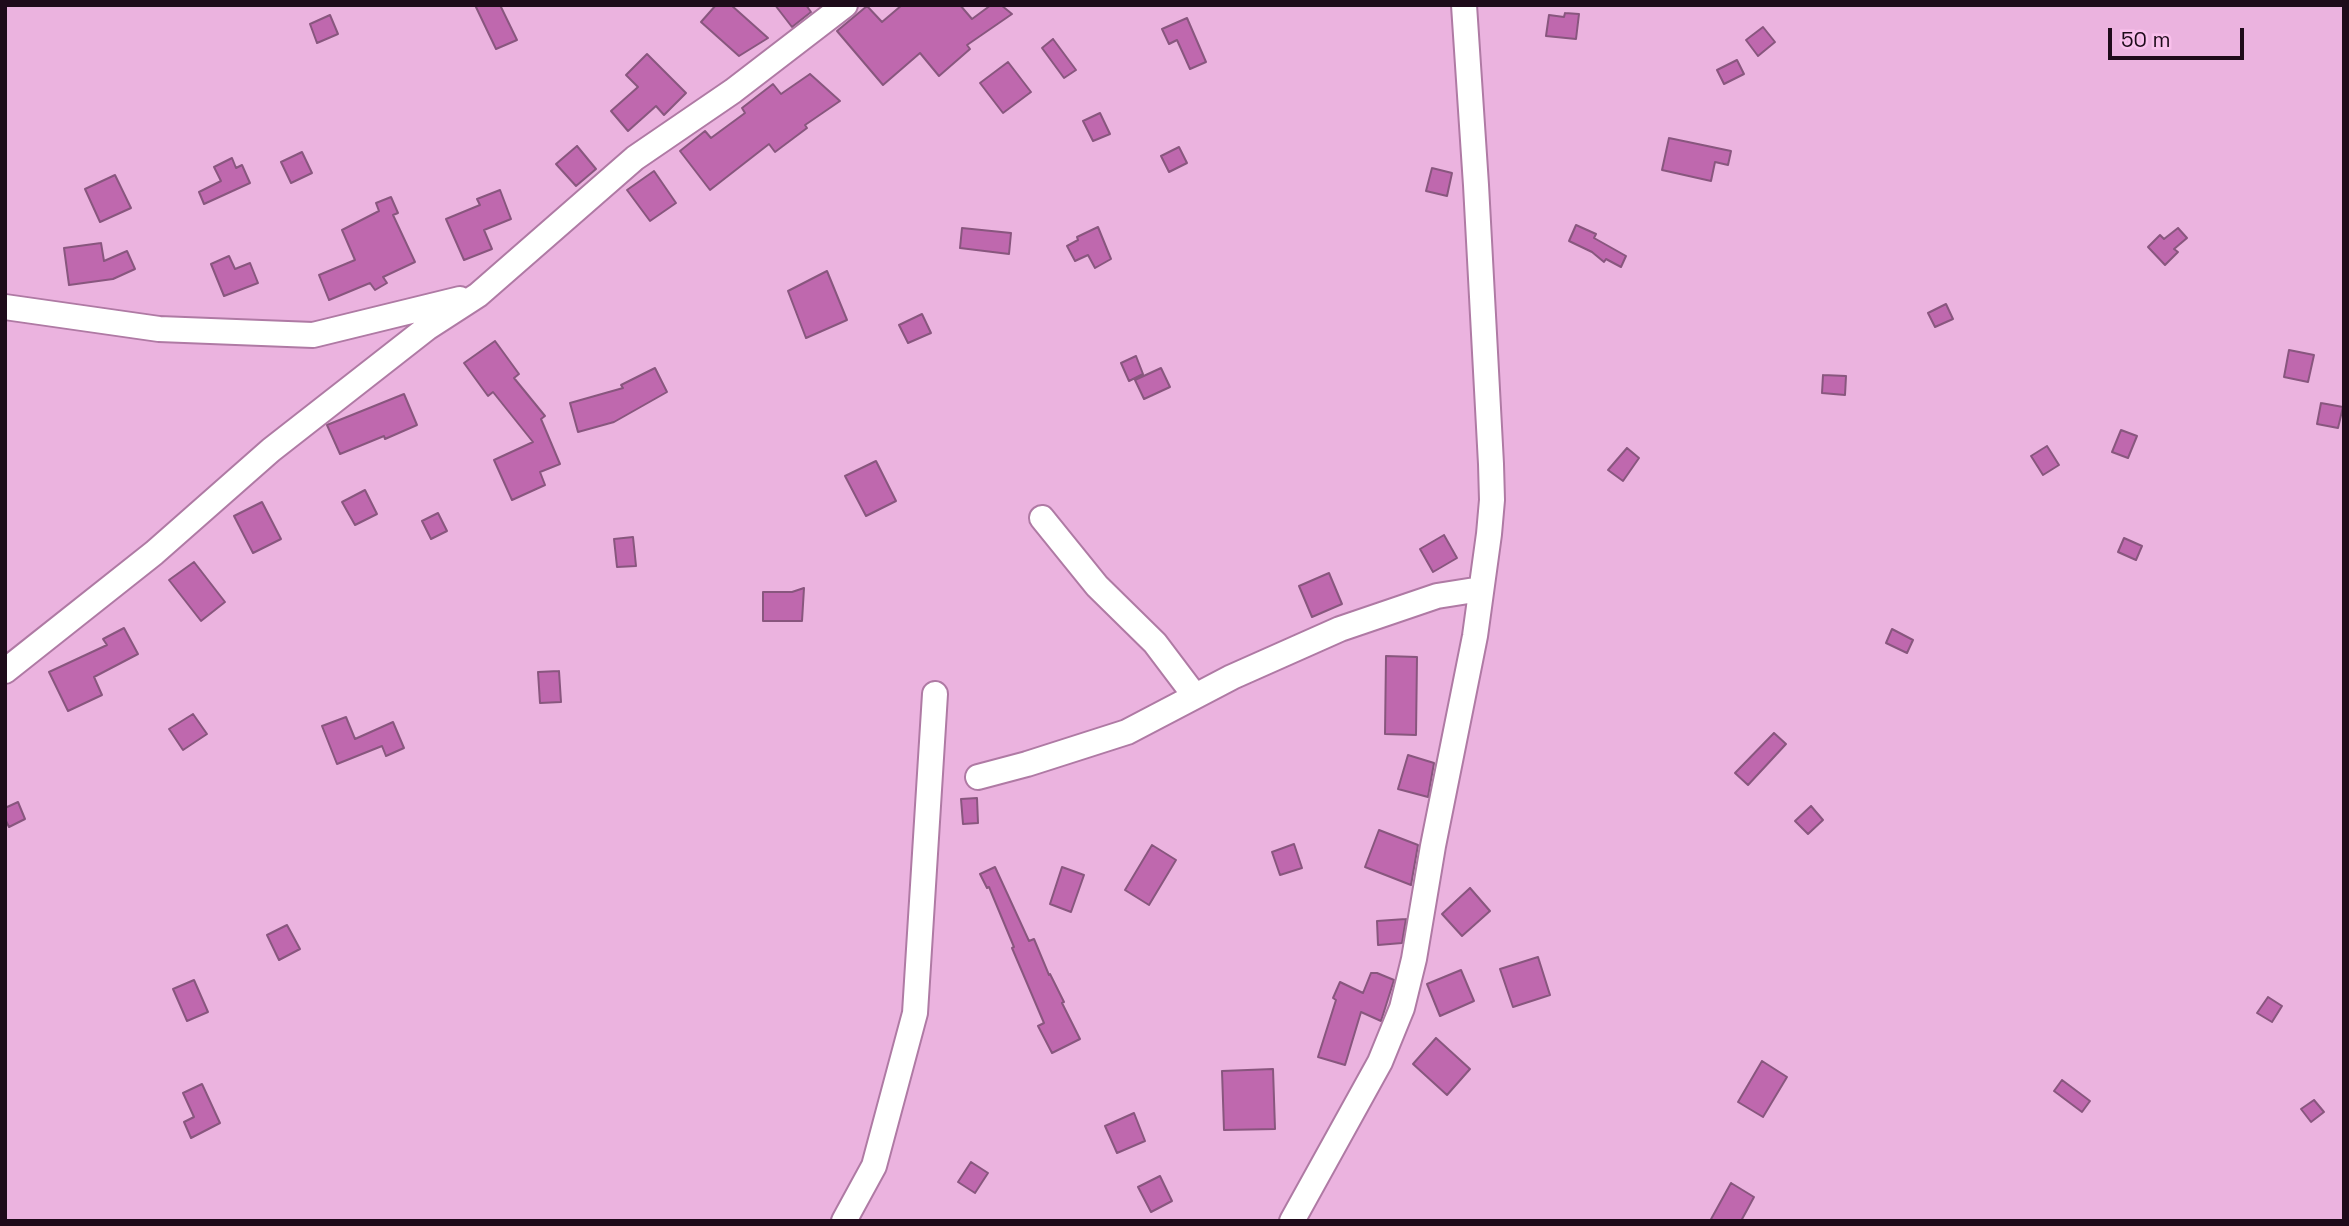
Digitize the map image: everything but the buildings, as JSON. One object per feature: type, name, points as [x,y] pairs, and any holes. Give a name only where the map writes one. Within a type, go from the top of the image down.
[{"type":"street","points":[[5,671],[154,553],[271,450],[427,328],[478,295],[635,158],[733,91],[845,5]]},
{"type":"street","points":[[1292,1221],[1380,1062],[1402,1009],[1414,959],[1482,589],[1492,500],[1491,464],[1464,5]]},
{"type":"street","points":[[5,307],[159,330],[313,335],[478,295]]},
{"type":"street","points":[[1042,518],[1097,586],[1156,643],[1195,696]]},
{"type":"street","points":[[978,777],[1127,732],[1232,677],[1340,629],[1437,596],[1482,589]]},
{"type":"street","points":[[844,1221],[874,1166],[915,1013],[935,694]]}]
